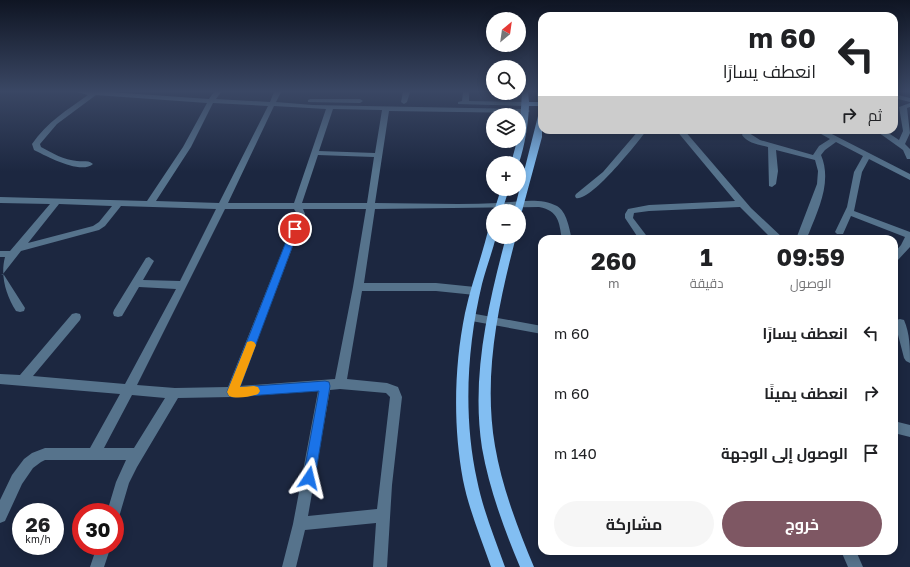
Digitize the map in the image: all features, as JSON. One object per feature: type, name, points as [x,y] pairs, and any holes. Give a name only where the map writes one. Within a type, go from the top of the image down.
[{"type":"main road","points":[[520,204],[538,134]]},
{"type":"main road","points":[[489,244],[475,291],[470,317],[463,372],[464,438],[470,480],[484,528],[498,567]]},
{"type":"main road","points":[[509,244],[498,284],[491,321],[485,372],[485,417],[488,445],[514,537],[527,567]]},
{"type":"street","points":[[60,118],[42,135],[36,144],[37,148],[60,160],[72,163],[89,164]]},
{"type":"street","points":[[149,205],[186,147],[202,118]]},
{"type":"street","points":[[93,455],[129,390],[183,285],[265,118]]},
{"type":"street","points":[[232,392],[301,214],[297,206],[315,153],[323,118]]},
{"type":"street","points":[[340,384],[358,287],[384,118]]},
{"type":"street","points":[[905,118],[907,131],[905,148]]},
{"type":"street","points":[[579,196],[588,191],[618,161],[640,134]]},
{"type":"street","points":[[684,134],[700,150],[732,194],[774,235]]},
{"type":"street","points":[[748,134],[751,139],[819,159]]},
{"type":"street","points":[[825,134],[910,177]]},
{"type":"street","points":[[885,134],[905,148],[910,158]]},
{"type":"street","points":[[803,235],[821,191],[823,177],[818,155],[822,148],[834,139]]},
{"type":"street","points":[[772,146],[774,171],[772,184]]},
{"type":"street","points":[[315,153],[379,154]]},
{"type":"street","points":[[840,232],[851,207],[858,172],[867,155]]},
{"type":"street","points":[[0,200],[149,205],[486,209]]},
{"type":"street","points":[[0,271],[57,201]]},
{"type":"street","points":[[0,254],[57,240],[96,228],[102,224],[118,204]]},
{"type":"street","points":[[526,207],[542,204],[554,208],[558,212],[566,235]]},
{"type":"street","points":[[641,235],[629,218],[631,211],[655,208],[742,204]]},
{"type":"street","points":[[848,212],[910,235],[905,248],[898,255]]},
{"type":"street","points":[[118,313],[149,261]]},
{"type":"street","points":[[0,278],[20,308]]},
{"type":"street","points":[[135,283],[183,285]]},
{"type":"street","points":[[358,287],[436,287],[475,291]]},
{"type":"street","points":[[22,381],[76,317]]},
{"type":"street","points":[[470,317],[538,329]]},
{"type":"street","points":[[901,323],[910,358]]},
{"type":"street","points":[[1,381],[22,381],[175,393],[232,392],[340,384],[387,388],[394,391],[396,397],[382,514],[380,567]]},
{"type":"street","points":[[289,567],[300,524],[325,386]]},
{"type":"street","points":[[117,503],[123,482],[136,454],[175,393]]},
{"type":"street","points":[[898,428],[910,431]]},
{"type":"street","points":[[0,516],[5,493],[25,467],[38,456],[45,454],[136,454]]},
{"type":"street","points":[[300,524],[382,514]]},
{"type":"street","points":[[97,567],[101,555]]},
{"type":"street","points":[[850,555],[856,567]]},
{"type":"slow traffic","points":[[251,345],[232,392],[254,391]]},
{"type":"route","points":[[295,229],[232,392],[325,386],[309,478]]}]
